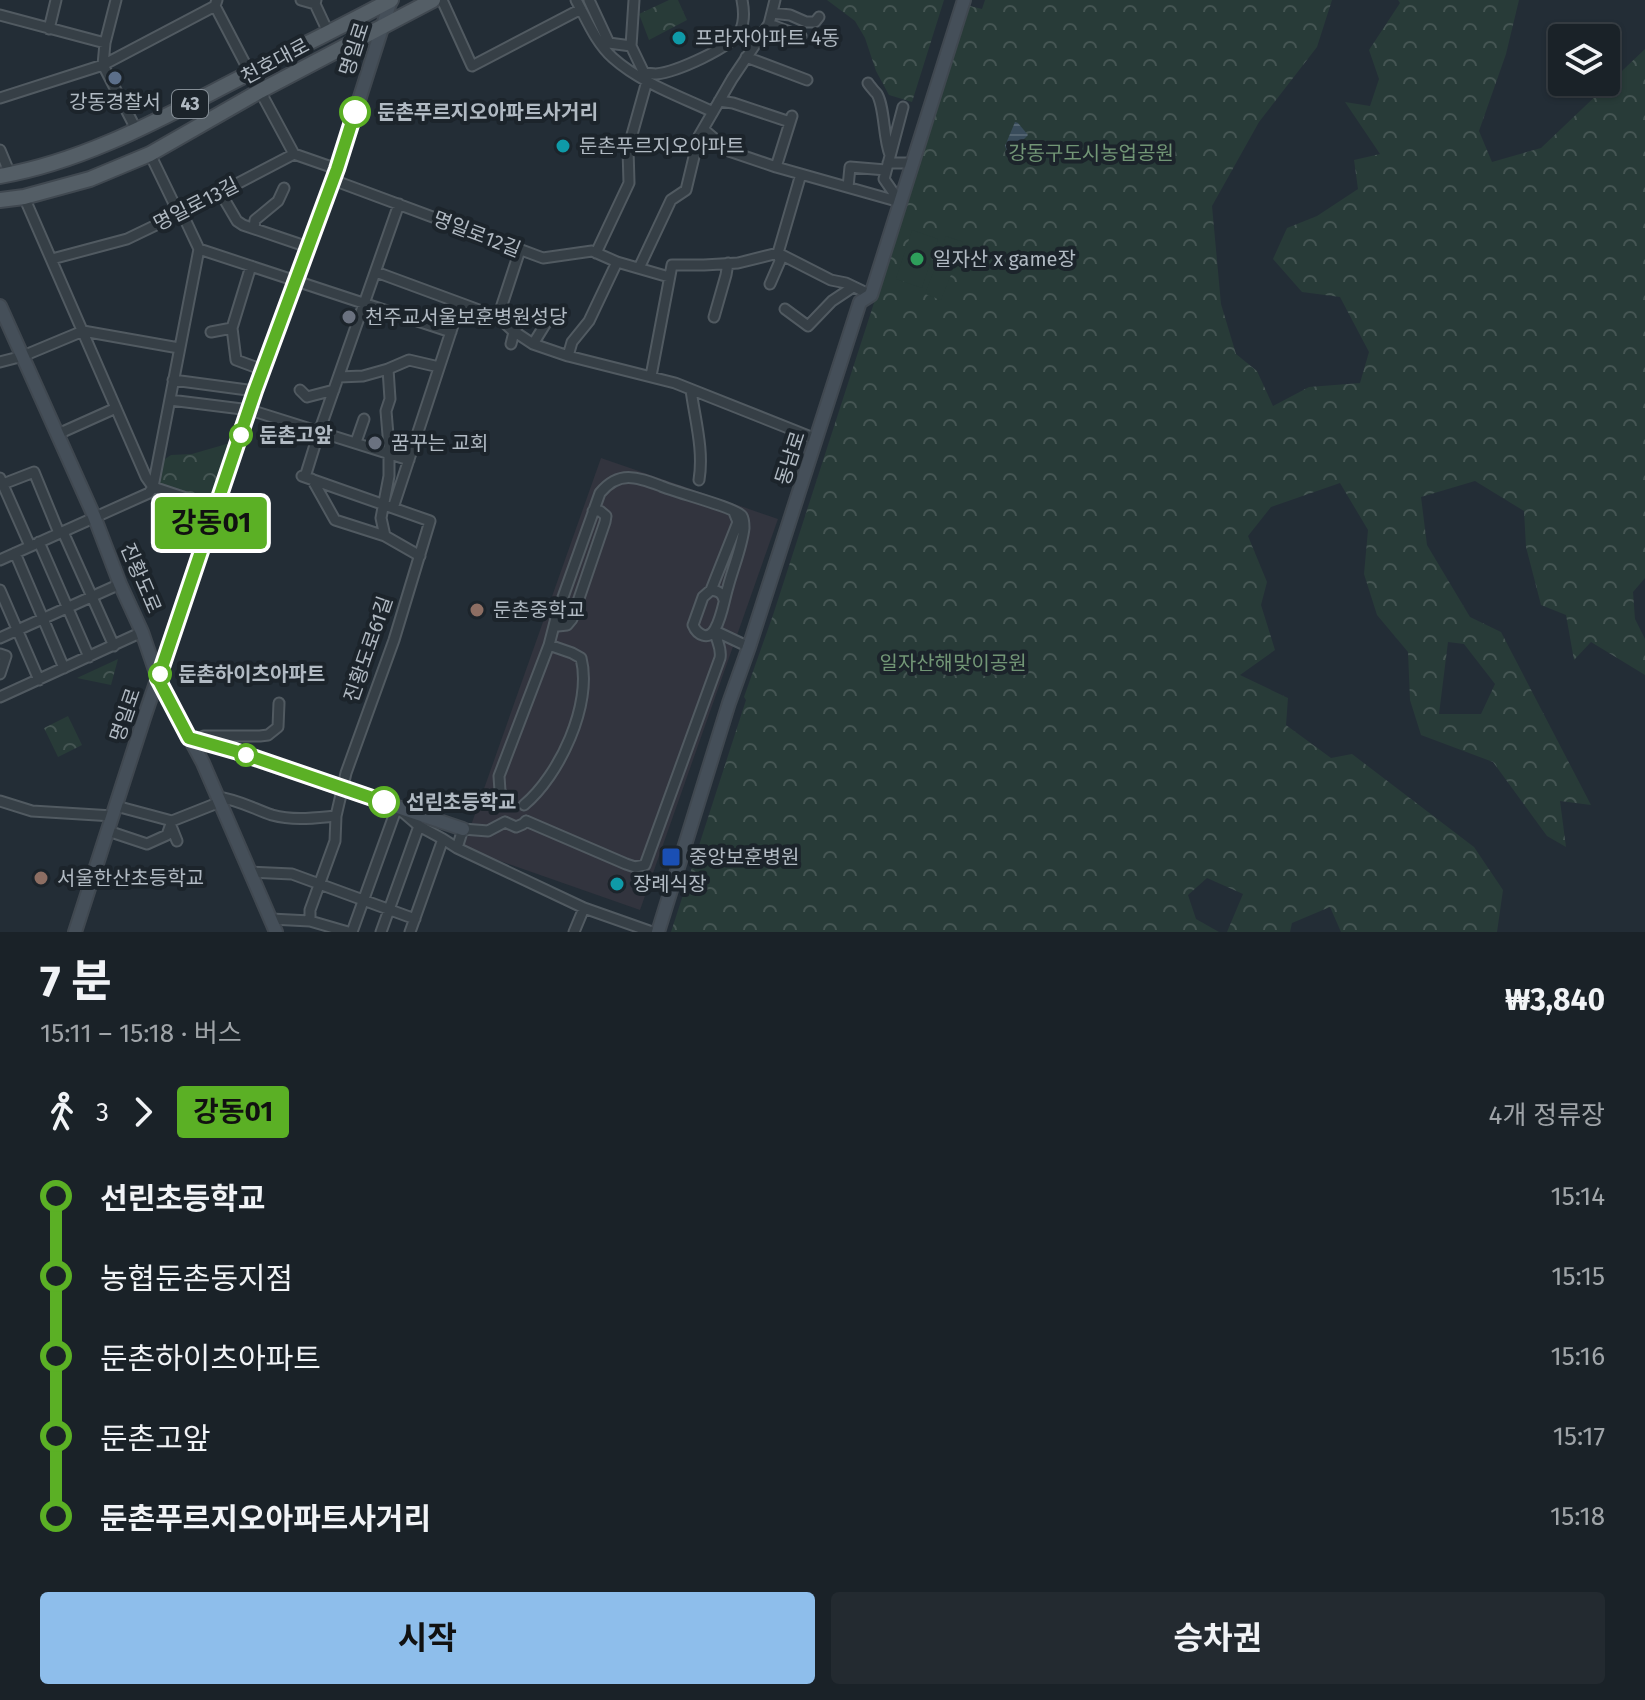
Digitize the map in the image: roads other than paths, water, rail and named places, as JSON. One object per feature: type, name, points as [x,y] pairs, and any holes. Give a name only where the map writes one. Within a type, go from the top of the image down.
[{"type":"main road","name":"천호대로","points":[[5,175],[89,151],[137,131],[391,0]]},
{"type":"main road","name":"천호대로","points":[[0,200],[24,197],[90,179],[150,154],[260,91],[433,0]]},
{"type":"street","points":[[49,29],[56,0]]},
{"type":"street","points":[[116,0],[103,65],[137,131]]},
{"type":"street","points":[[301,0],[316,2],[329,34]]},
{"type":"street","name":"명일로","points":[[75,932],[255,391],[335,174],[391,0]]},
{"type":"street","points":[[442,0],[472,66],[578,5],[596,38],[611,57],[647,81],[713,112]]},
{"type":"street","points":[[589,0],[609,43],[631,46]]},
{"type":"street","points":[[634,0],[631,46],[644,73],[658,74],[684,66],[726,45],[739,34],[744,20],[742,0]]},
{"type":"street","points":[[639,268],[671,200],[686,190],[699,136],[769,24],[775,0]]},
{"type":"street","name":"동남로","points":[[655,932],[860,302],[871,295],[964,0]]},
{"type":"street","points":[[0,98],[103,65],[216,3],[250,73]]},
{"type":"street","points":[[772,13],[790,15],[806,22],[815,22],[819,17]]},
{"type":"street","points":[[0,15],[105,43]]},
{"type":"street","points":[[769,24],[801,36]]},
{"type":"street","points":[[746,57],[807,80]]},
{"type":"street","points":[[596,253],[629,183],[628,149],[647,81]]},
{"type":"street","points":[[868,83],[880,104],[888,163]]},
{"type":"street","points":[[260,91],[294,154],[335,174]]},
{"type":"street","points":[[719,101],[791,119],[776,167]]},
{"type":"street","points":[[900,202],[884,179],[903,107]]},
{"type":"street","points":[[703,129],[729,151],[900,202]]},
{"type":"street","points":[[0,150],[5,175]]},
{"type":"street","points":[[0,560],[149,493],[153,487],[199,249],[150,154]]},
{"type":"street","name":"명일로13길","points":[[52,259],[127,239],[294,154]]},
{"type":"street","points":[[848,187],[850,167],[913,163]]},
{"type":"street","name":"명일로12길","points":[[335,174],[399,204],[543,258],[592,251],[617,262],[669,277]]},
{"type":"street","points":[[770,284],[780,261],[778,253],[801,174]]},
{"type":"street","points":[[254,228],[255,220],[278,201],[284,188]]},
{"type":"street","points":[[220,192],[237,221],[243,225],[308,247]]},
{"type":"street","points":[[24,197],[146,477],[153,487],[216,508]]},
{"type":"street","points":[[306,478],[319,432],[399,204]]},
{"type":"street","points":[[199,249],[451,332]]},
{"type":"street","points":[[498,317],[520,250]]},
{"type":"street","points":[[651,376],[672,265],[728,263],[778,253],[831,280],[846,283],[871,295]]},
{"type":"street","points":[[568,356],[572,342],[589,321],[617,262]]},
{"type":"street","points":[[714,317],[728,263]]},
{"type":"street","points":[[251,266],[232,328],[236,360],[263,370]]},
{"type":"street","points":[[376,272],[498,317],[533,344],[568,356],[651,376],[816,439]]},
{"type":"street","points":[[785,309],[808,326],[832,301],[853,287]]},
{"type":"street","points":[[385,536],[381,518],[409,460],[460,304]]},
{"type":"street","name":"진황도로","points":[[0,306],[94,516],[158,679],[203,763],[276,932]]},
{"type":"street","points":[[511,344],[523,316]]},
{"type":"street","points":[[533,344],[546,323]]},
{"type":"street","points":[[211,332],[232,328]]},
{"type":"street","points":[[0,362],[23,356],[83,331],[179,348]]},
{"type":"street","points":[[339,377],[363,376],[409,360],[439,367]]},
{"type":"street","points":[[388,369],[389,506]]},
{"type":"street","points":[[173,380],[255,391]]},
{"type":"street","points":[[305,396],[334,390]]},
{"type":"street","points":[[691,390],[699,433],[699,480]]},
{"type":"street","points":[[170,400],[250,410],[409,460]]},
{"type":"street","points":[[58,434],[116,408]]},
{"type":"street","points":[[356,442],[364,419]]},
{"type":"street","points":[[89,657],[68,609],[1,481],[34,472],[114,646]]},
{"type":"street","points":[[508,804],[500,791],[499,776],[549,645],[600,493],[606,486],[624,477],[636,477],[742,516],[744,528],[715,631],[721,647],[720,658],[645,865],[635,867],[626,864],[526,821]]},
{"type":"street","points":[[306,478],[389,506]]},
{"type":"street","points":[[306,478],[335,520],[385,536],[420,556]]},
{"type":"street","name":"진황도로61길","points":[[310,921],[310,910],[335,841],[336,816],[346,773],[394,640],[430,521],[389,506]]},
{"type":"street","points":[[715,631],[705,636],[693,625],[703,597],[711,590],[738,522],[732,510]]},
{"type":"street","points":[[555,623],[558,626],[567,625],[572,619],[605,522],[603,513],[593,511]]},
{"type":"street","points":[[15,553],[64,668]]},
{"type":"street","points":[[0,638],[120,584]]},
{"type":"street","points":[[711,590],[721,593],[724,600]]},
{"type":"street","points":[[0,592],[39,680]]},
{"type":"street","points":[[715,631],[749,647]]},
{"type":"street","points":[[0,697],[142,632]]},
{"type":"street","points":[[524,805],[536,795],[559,761],[575,723],[582,692],[584,678],[581,658],[549,645]]},
{"type":"street","points":[[0,654],[6,656],[0,674]]},
{"type":"street","points":[[202,741],[204,736],[268,735],[278,727],[279,703]]},
{"type":"street","points":[[189,738],[463,829],[488,831],[505,822]]},
{"type":"street","points":[[203,763],[210,754],[235,751]]},
{"type":"street","points":[[0,801],[32,811],[115,811],[172,823],[228,798],[272,815],[295,820],[336,816]]},
{"type":"street","points":[[516,802],[524,805],[528,813],[526,821],[516,827],[508,825],[502,814],[508,804],[516,802]]},
{"type":"street","points":[[397,807],[419,826],[457,848],[584,908],[655,932]]},
{"type":"street","points":[[271,919],[310,921],[350,932],[397,807]]},
{"type":"street","points":[[108,831],[147,844],[167,835],[172,823]]},
{"type":"street","points":[[172,823],[177,841]]},
{"type":"street","points":[[381,932],[419,826]]},
{"type":"street","points":[[457,848],[463,829]]},
{"type":"street","points":[[410,932],[443,839]]},
{"type":"street","points":[[251,872],[292,874],[415,919]]},
{"type":"street","points":[[574,932],[584,908]]},
{"type":"water","points":[[1015,122],[1028,135],[1013,150],[1007,151],[1005,146]]},
{"type":"place","name":"프라자아파트 4동","points":[[679,38]]},
{"type":"place","name":"강동경찰서","points":[[115,78]]},
{"type":"place","name":"둔촌푸르지오아파트사거리","points":[[355,112]]},
{"type":"place","name":"둔촌푸르지오아파트","points":[[563,146]]},
{"type":"place","name":"일자산 x game장","points":[[917,259]]},
{"type":"place","name":"천주교서울보훈병원성당","points":[[349,317]]},
{"type":"place","name":"둔촌고앞","points":[[241,435]]},
{"type":"place","name":"꿈꾸는 교회","points":[[375,443]]},
{"type":"place","name":"둔촌중학교","points":[[477,610]]},
{"type":"place","name":"둔촌하이츠아파트","points":[[160,674]]},
{"type":"place","name":"선린초등학교","points":[[384,802]]},
{"type":"place","name":"중앙보훈병원","points":[[671,857]]},
{"type":"place","name":"서울한산초등학교","points":[[41,878]]},
{"type":"place","name":"장례식장","points":[[617,884]]},
{"type":"park label","name":"강동구도시농업공원","points":[[1091,153]]},
{"type":"park label","name":"일자산해맞이공원","points":[[953,663]]}]
